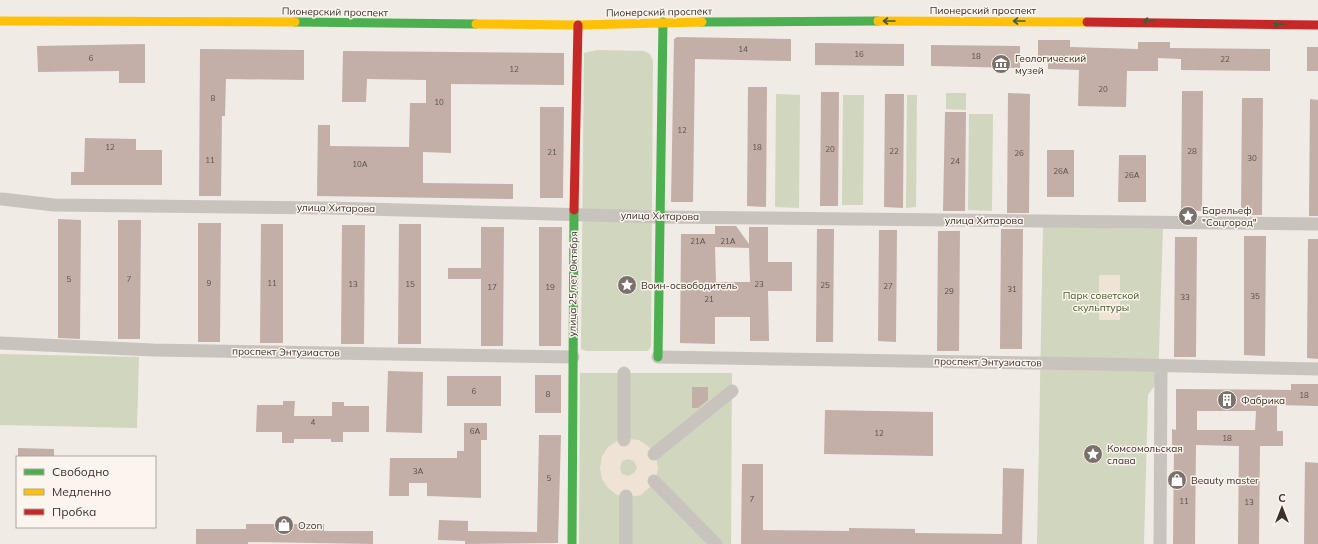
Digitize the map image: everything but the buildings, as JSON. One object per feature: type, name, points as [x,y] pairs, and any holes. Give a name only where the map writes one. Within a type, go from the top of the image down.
[{"type":"street","name":"Пионерский проспект","points":[[0,22],[227,21],[578,25],[663,22],[1031,21],[1318,24]]},
{"type":"street","points":[[658,357],[663,22]]},
{"type":"street","name":"улица 25 лет Октября","points":[[572,544],[572,357],[578,25]]},
{"type":"street","name":"улица Хитарова","points":[[2,199],[62,205],[337,208],[574,213],[660,217],[1318,224]]},
{"type":"street","name":"проспект Энтузиастов","points":[[0,343],[154,350],[572,357]]},
{"type":"street","name":"проспект Энтузиастов","points":[[658,357],[1318,369]]},
{"type":"street","points":[[1160,544],[1161,366]]},
{"type":"street","points":[[624,373],[624,440]]},
{"type":"street","points":[[654,454],[732,391]]},
{"type":"street","points":[[654,481],[716,544]]},
{"type":"street","points":[[626,496],[626,544]]},
{"type":"green space","points":[[597,50],[644,51],[650,54],[653,61],[651,346],[648,351],[586,351],[581,349],[584,53]]},
{"type":"green space","points":[[946,93],[966,93],[966,110],[946,109]]},
{"type":"green space","points":[[776,94],[800,95],[799,208],[775,207]]},
{"type":"green space","points":[[843,95],[864,95],[863,205],[842,205]]},
{"type":"green space","points":[[907,95],[917,95],[916,207],[906,208]]},
{"type":"green space","points":[[969,114],[993,114],[992,211],[968,210]]},
{"type":"green space","name":"Парк советской скульптуры","points":[[1043,227],[1163,229],[1158,381],[1148,395],[1144,544],[1037,544]]},
{"type":"green space","points":[[0,354],[139,357],[137,428],[0,425]]},
{"type":"green space","points":[[580,373],[732,373],[731,544],[579,544]]},
{"type":"shaded area","points":[[1099,275],[1120,275],[1120,320],[1099,320]]},
{"type":"shaded area","points":[[629,439],[639,440],[649,447],[656,457],[658,468],[656,477],[649,488],[641,495],[629,497],[617,495],[608,488],[602,479],[600,468],[602,456],[608,447],[617,441]],"holes":[[[628,459],[634,461],[637,468],[634,473],[628,476],[622,474],[620,468],[622,461]]]},
{"type":"traffic: fast","points":[[702,22],[878,21]]},
{"type":"traffic: fast","points":[[295,22],[476,24]]},
{"type":"traffic: fast","points":[[658,357],[663,22]]},
{"type":"traffic: fast","points":[[572,544],[574,210]]},
{"type":"traffic: slow","points":[[0,21],[295,22]]},
{"type":"traffic: slow","points":[[878,21],[1087,22]]},
{"type":"traffic: slow","points":[[476,24],[578,25],[702,22]]},
{"type":"traffic: jam","points":[[1087,22],[1318,25]]},
{"type":"traffic: jam","points":[[574,210],[578,25]]},
{"type":"place","name":"Геологический музей","points":[[1001,64]]},
{"type":"place","name":"Барельеф \"Соцгород\"","points":[[1188,216]]},
{"type":"place","name":"Воин-освободитель","points":[[627,285]]},
{"type":"place","name":"Фабрика","points":[[1227,400]]},
{"type":"place","name":"Комсомольская слава","points":[[1093,454]]},
{"type":"place","name":"Beauty master","points":[[1177,480]]},
{"type":"place","name":"Ozon","points":[[284,525]]}]
